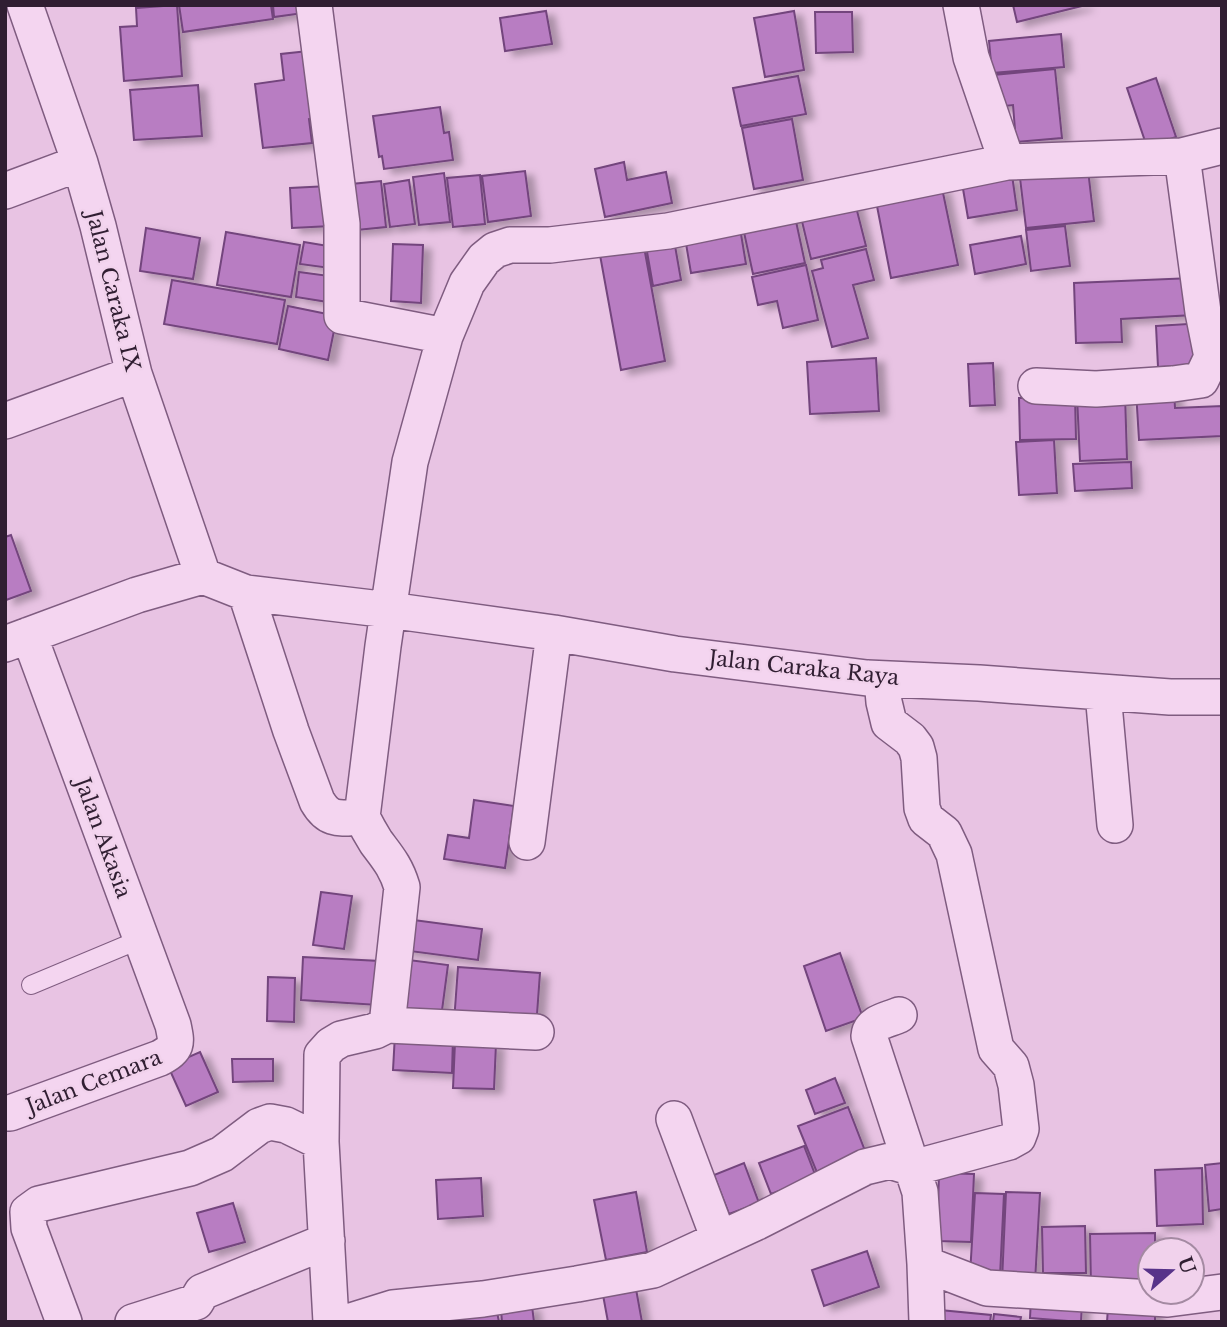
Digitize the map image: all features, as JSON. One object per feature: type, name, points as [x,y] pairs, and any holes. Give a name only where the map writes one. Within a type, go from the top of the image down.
[{"type":"street","name":"Jalan Caraka IX","points":[[25,5],[80,163],[134,374],[203,576]]},
{"type":"street","points":[[314,5],[342,224],[342,316],[445,336]]},
{"type":"street","points":[[961,5],[971,57],[1007,162]]},
{"type":"street","points":[[387,1025],[402,887],[390,859],[362,817],[383,646],[410,462],[445,336],[467,283],[484,259],[495,250],[510,245],[561,244],[668,231],[1007,162],[1182,156],[1222,146]]},
{"type":"street","points":[[1036,386],[1096,389],[1201,380],[1212,357],[1203,312],[1182,156]]},
{"type":"street","points":[[5,191],[80,163]]},
{"type":"street","points":[[5,421],[134,374]]},
{"type":"street","points":[[17,639],[126,599],[203,576]]},
{"type":"street","name":"Jalan Caraka Raya","points":[[203,576],[246,593],[389,610],[675,653],[882,679],[1170,697],[1222,696]]},
{"type":"street","points":[[246,593],[317,801],[323,811],[337,818],[362,817]]},
{"type":"street","points":[[527,842],[554,633]]},
{"type":"street","name":"Jalan Akasia","points":[[17,639],[141,939],[173,1025],[176,1042]]},
{"type":"street","points":[[348,1322],[393,1308],[442,1313],[653,1270],[864,1167],[890,1161],[913,1168],[1009,1142],[1018,1137],[1021,1129],[1016,1085],[1011,1066],[996,1049],[954,854],[944,833],[926,819],[922,808],[916,747],[910,738],[889,723],[882,679]]},
{"type":"street","points":[[1103,692],[1115,825]]},
{"type":"street","points":[[899,1015],[874,1025],[869,1030],[869,1036],[920,1192],[927,1322]]},
{"type":"street","points":[[331,1322],[321,1142],[322,1055],[341,1039],[375,1031],[387,1025],[536,1032]]},
{"type":"street","name":"Jalan Cemara","points":[[5,1113],[160,1058],[172,1052],[176,1042]]},
{"type":"street","points":[[674,1119],[719,1239]]},
{"type":"street","points":[[64,1322],[29,1228],[28,1212],[39,1204],[190,1168],[222,1153],[259,1126],[270,1122],[286,1125],[321,1142]]},
{"type":"street","points":[[133,1322],[196,1302],[202,1293],[218,1285],[327,1241]]},
{"type":"street","points":[[925,1264],[987,1288],[1168,1310],[1222,1292]]},
{"type":"lane","points":[[30,985],[141,939]]},
{"type":"building","points":[[177,5],[182,76],[124,81],[120,27],[137,26],[136,8]]},
{"type":"building","points":[[179,5],[271,5],[273,19],[183,32]]},
{"type":"building","points":[[273,5],[310,5],[311,12],[274,17]]},
{"type":"building","points":[[1013,5],[1086,5],[1017,22]]},
{"type":"building","points":[[546,11],[552,44],[505,51],[500,18]]},
{"type":"building","points":[[794,11],[804,70],[765,77],[754,18]]},
{"type":"building","points":[[815,12],[852,12],[853,52],[816,53]]},
{"type":"building","points":[[1061,34],[1064,67],[992,73],[989,41]]},
{"type":"building","points":[[317,50],[325,117],[309,119],[312,143],[263,148],[255,84],[284,80],[281,54]]},
{"type":"building","points":[[1055,69],[1062,138],[1016,142],[1013,105],[996,107],[993,75]]},
{"type":"building","points":[[798,76],[806,114],[741,126],[733,88]]},
{"type":"building","points":[[1156,78],[1176,137],[1147,147],[1127,88]]},
{"type":"building","points":[[198,85],[202,136],[134,140],[130,90]]},
{"type":"building","points":[[440,107],[444,133],[449,132],[453,160],[384,169],[382,156],[379,157],[373,116]]},
{"type":"building","points":[[792,119],[803,180],[754,189],[742,128]]},
{"type":"building","points":[[624,162],[627,180],[666,172],[672,203],[605,217],[595,169]]},
{"type":"building","points":[[1088,170],[1094,221],[1026,228],[1020,178]]},
{"type":"building","points":[[525,171],[531,216],[488,222],[482,176]]},
{"type":"building","points":[[444,173],[450,222],[419,225],[413,177]]},
{"type":"building","points":[[480,175],[485,224],[453,227],[447,178]]},
{"type":"building","points":[[1012,175],[1017,210],[968,218],[962,183]]},
{"type":"building","points":[[409,180],[415,224],[390,227],[384,184]]},
{"type":"building","points":[[381,181],[386,227],[347,231],[341,185]]},
{"type":"building","points":[[329,186],[331,226],[292,228],[290,188]]},
{"type":"building","points":[[942,188],[958,265],[891,278],[876,201]]},
{"type":"building","points":[[854,199],[866,246],[811,259],[800,213]]},
{"type":"building","points":[[794,212],[805,263],[753,274],[742,223]]},
{"type":"building","points":[[739,222],[746,264],[691,273],[684,232]]},
{"type":"building","points":[[1065,226],[1070,266],[1031,271],[1026,230]]},
{"type":"building","points":[[146,228],[200,238],[193,279],[140,271]]},
{"type":"building","points":[[226,232],[300,245],[291,297],[217,285]]},
{"type":"building","points":[[1021,236],[1026,264],[975,274],[970,245]]},
{"type":"building","points":[[674,240],[681,280],[653,286],[646,246]]},
{"type":"building","points":[[304,242],[340,248],[337,269],[300,264]]},
{"type":"building","points":[[393,244],[423,245],[421,303],[391,301]]},
{"type":"building","points":[[644,247],[665,361],[621,370],[600,255]]},
{"type":"building","points":[[866,249],[874,280],[853,285],[868,338],[832,347],[812,271],[823,268],[821,260]]},
{"type":"building","points":[[806,265],[818,320],[783,328],[777,301],[758,305],[752,277]]},
{"type":"building","points":[[299,272],[337,277],[334,303],[296,297]]},
{"type":"building","points":[[1192,278],[1194,315],[1121,319],[1122,342],[1076,343],[1074,283]]},
{"type":"building","points":[[172,280],[285,300],[277,344],[164,324]]},
{"type":"building","points":[[288,306],[337,316],[328,360],[279,349]]},
{"type":"building","points":[[1204,323],[1206,365],[1158,367],[1156,326]]},
{"type":"building","points":[[876,358],[879,411],[810,414],[807,362]]},
{"type":"building","points":[[993,363],[995,405],[970,406],[968,364]]},
{"type":"building","points":[[1174,389],[1175,408],[1222,406],[1222,436],[1139,440],[1136,391]]},
{"type":"building","points":[[1125,394],[1127,459],[1080,461],[1077,396]]},
{"type":"building","points":[[1075,397],[1076,439],[1020,440],[1019,398]]},
{"type":"building","points":[[1054,440],[1057,493],[1019,495],[1016,442]]},
{"type":"building","points":[[1131,462],[1132,488],[1075,491],[1073,464]]},
{"type":"building","points":[[11,535],[31,591],[6,600],[5,537]]},
{"type":"building","points":[[474,800],[514,806],[505,868],[444,859],[448,835],[469,838]]},
{"type":"building","points":[[321,892],[352,896],[344,949],[313,945]]},
{"type":"building","points":[[406,919],[482,929],[478,960],[402,950]]},
{"type":"building","points":[[840,953],[863,1018],[826,1031],[804,966]]},
{"type":"building","points":[[303,957],[380,961],[378,1005],[301,1000]]},
{"type":"building","points":[[401,959],[448,965],[441,1018],[394,1012]]},
{"type":"building","points":[[458,967],[540,973],[536,1028],[454,1022]]},
{"type":"building","points":[[268,977],[295,978],[294,1022],[267,1021]]},
{"type":"building","points":[[395,1034],[453,1037],[452,1073],[393,1070]]},
{"type":"building","points":[[455,1042],[496,1044],[494,1089],[453,1088]]},
{"type":"building","points":[[200,1052],[218,1092],[186,1106],[168,1066]]},
{"type":"building","points":[[232,1059],[273,1059],[273,1081],[233,1082]]},
{"type":"building","points":[[835,1078],[845,1103],[815,1114],[806,1090]]},
{"type":"building","points":[[848,1107],[867,1156],[818,1175],[798,1126]]},
{"type":"building","points":[[804,1146],[816,1177],[771,1194],[759,1163]]},
{"type":"building","points":[[744,1163],[759,1203],[729,1214],[714,1175]]},
{"type":"building","points":[[1222,1163],[1222,1209],[1209,1211],[1205,1165]]},
{"type":"building","points":[[1202,1168],[1203,1224],[1157,1226],[1155,1170]]},
{"type":"building","points":[[939,1173],[974,1174],[971,1242],[937,1241]]},
{"type":"building","points":[[481,1178],[483,1216],[438,1219],[436,1180]]},
{"type":"building","points":[[636,1192],[647,1252],[606,1260],[594,1200]]},
{"type":"building","points":[[1006,1192],[1040,1193],[1035,1282],[1002,1281]]},
{"type":"building","points":[[975,1193],[1004,1194],[1000,1276],[970,1274]]},
{"type":"building","points":[[233,1203],[245,1242],[209,1252],[197,1213]]},
{"type":"building","points":[[1085,1226],[1086,1273],[1043,1273],[1042,1227]]},
{"type":"building","points":[[1155,1233],[1155,1236],[1136,1236],[1136,1285],[1091,1286],[1090,1234]]},
{"type":"building","points":[[867,1251],[879,1287],[824,1306],[812,1270]]},
{"type":"building","points":[[636,1289],[642,1322],[608,1322],[603,1295]]},
{"type":"building","points":[[1031,1298],[1082,1302],[1081,1322],[1030,1318]]},
{"type":"building","points":[[532,1306],[534,1322],[502,1322],[501,1310]]},
{"type":"building","points":[[1108,1307],[1155,1309],[1155,1322],[1107,1322]]},
{"type":"building","points":[[940,1310],[991,1315],[990,1322],[939,1322]]},
{"type":"building","points":[[497,1312],[499,1322],[450,1322],[450,1320]]},
{"type":"building","points":[[994,1314],[1021,1317],[1020,1322],[993,1322]]}]
